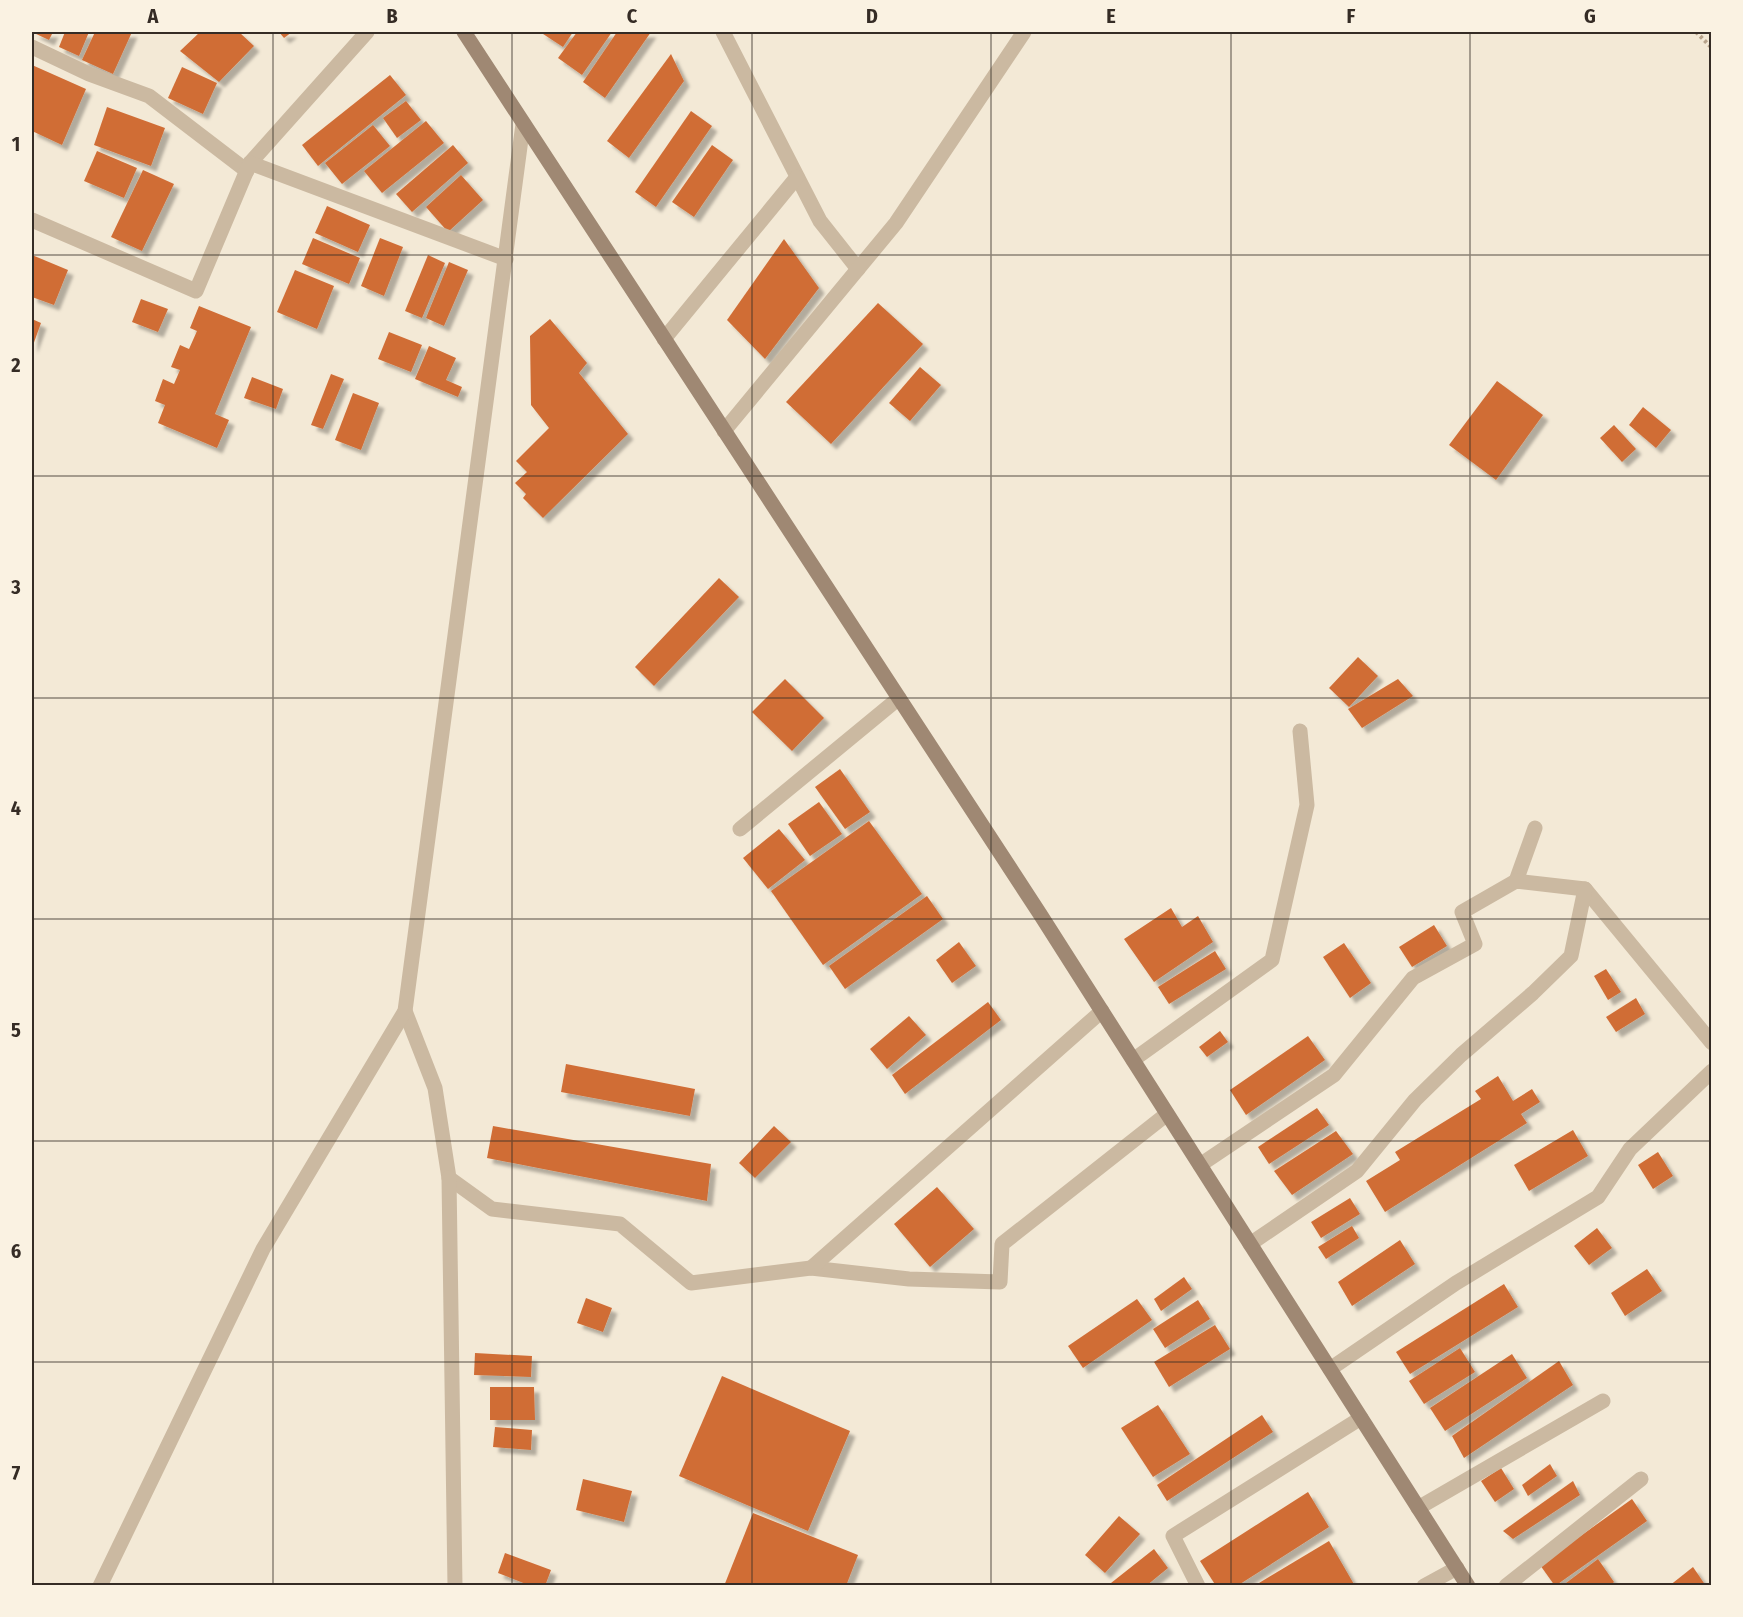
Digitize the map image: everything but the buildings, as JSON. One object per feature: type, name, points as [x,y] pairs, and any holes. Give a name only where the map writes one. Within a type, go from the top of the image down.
[{"type":"main road","points":[[464,32],[1102,1011],[1468,1586]]},
{"type":"street","points":[[32,220],[196,291],[248,167],[367,32]]},
{"type":"street","points":[[723,32],[820,221],[858,269]]},
{"type":"street","points":[[724,431],[896,223],[1024,32]]},
{"type":"street","points":[[32,47],[89,74],[149,96],[248,167],[506,259]]},
{"type":"street","points":[[100,1586],[263,1249],[405,1011],[524,124]]},
{"type":"street","points":[[664,339],[797,177]]},
{"type":"street","points":[[740,829],[899,698]]},
{"type":"street","points":[[1133,1060],[1272,960],[1307,805],[1300,731]]},
{"type":"street","points":[[1516,881],[1535,828]]},
{"type":"street","points":[[1200,1165],[1334,1075],[1413,978],[1475,944],[1462,912],[1516,881],[1585,889],[1712,1043]]},
{"type":"street","points":[[1250,1244],[1357,1171],[1415,1100],[1461,1055],[1533,993],[1571,956],[1585,889]]},
{"type":"street","points":[[405,1011],[435,1088],[449,1178],[455,1586]]},
{"type":"street","points":[[811,1268],[1102,1011]]},
{"type":"street","points":[[1330,1369],[1456,1283],[1598,1197],[1630,1149],[1712,1071]]},
{"type":"street","points":[[449,1178],[492,1209],[620,1224],[690,1283],[811,1268],[909,1279],[1000,1282],[1002,1244],[1167,1114]]},
{"type":"street","points":[[1418,1508],[1603,1401]]},
{"type":"street","points":[[1198,1586],[1173,1536],[1361,1418]]},
{"type":"street","points":[[1506,1586],[1641,1479]]},
{"type":"street","points":[[1424,1586],[1457,1568]]},
{"type":"path","points":[[1696,32],[1712,48]]}]
